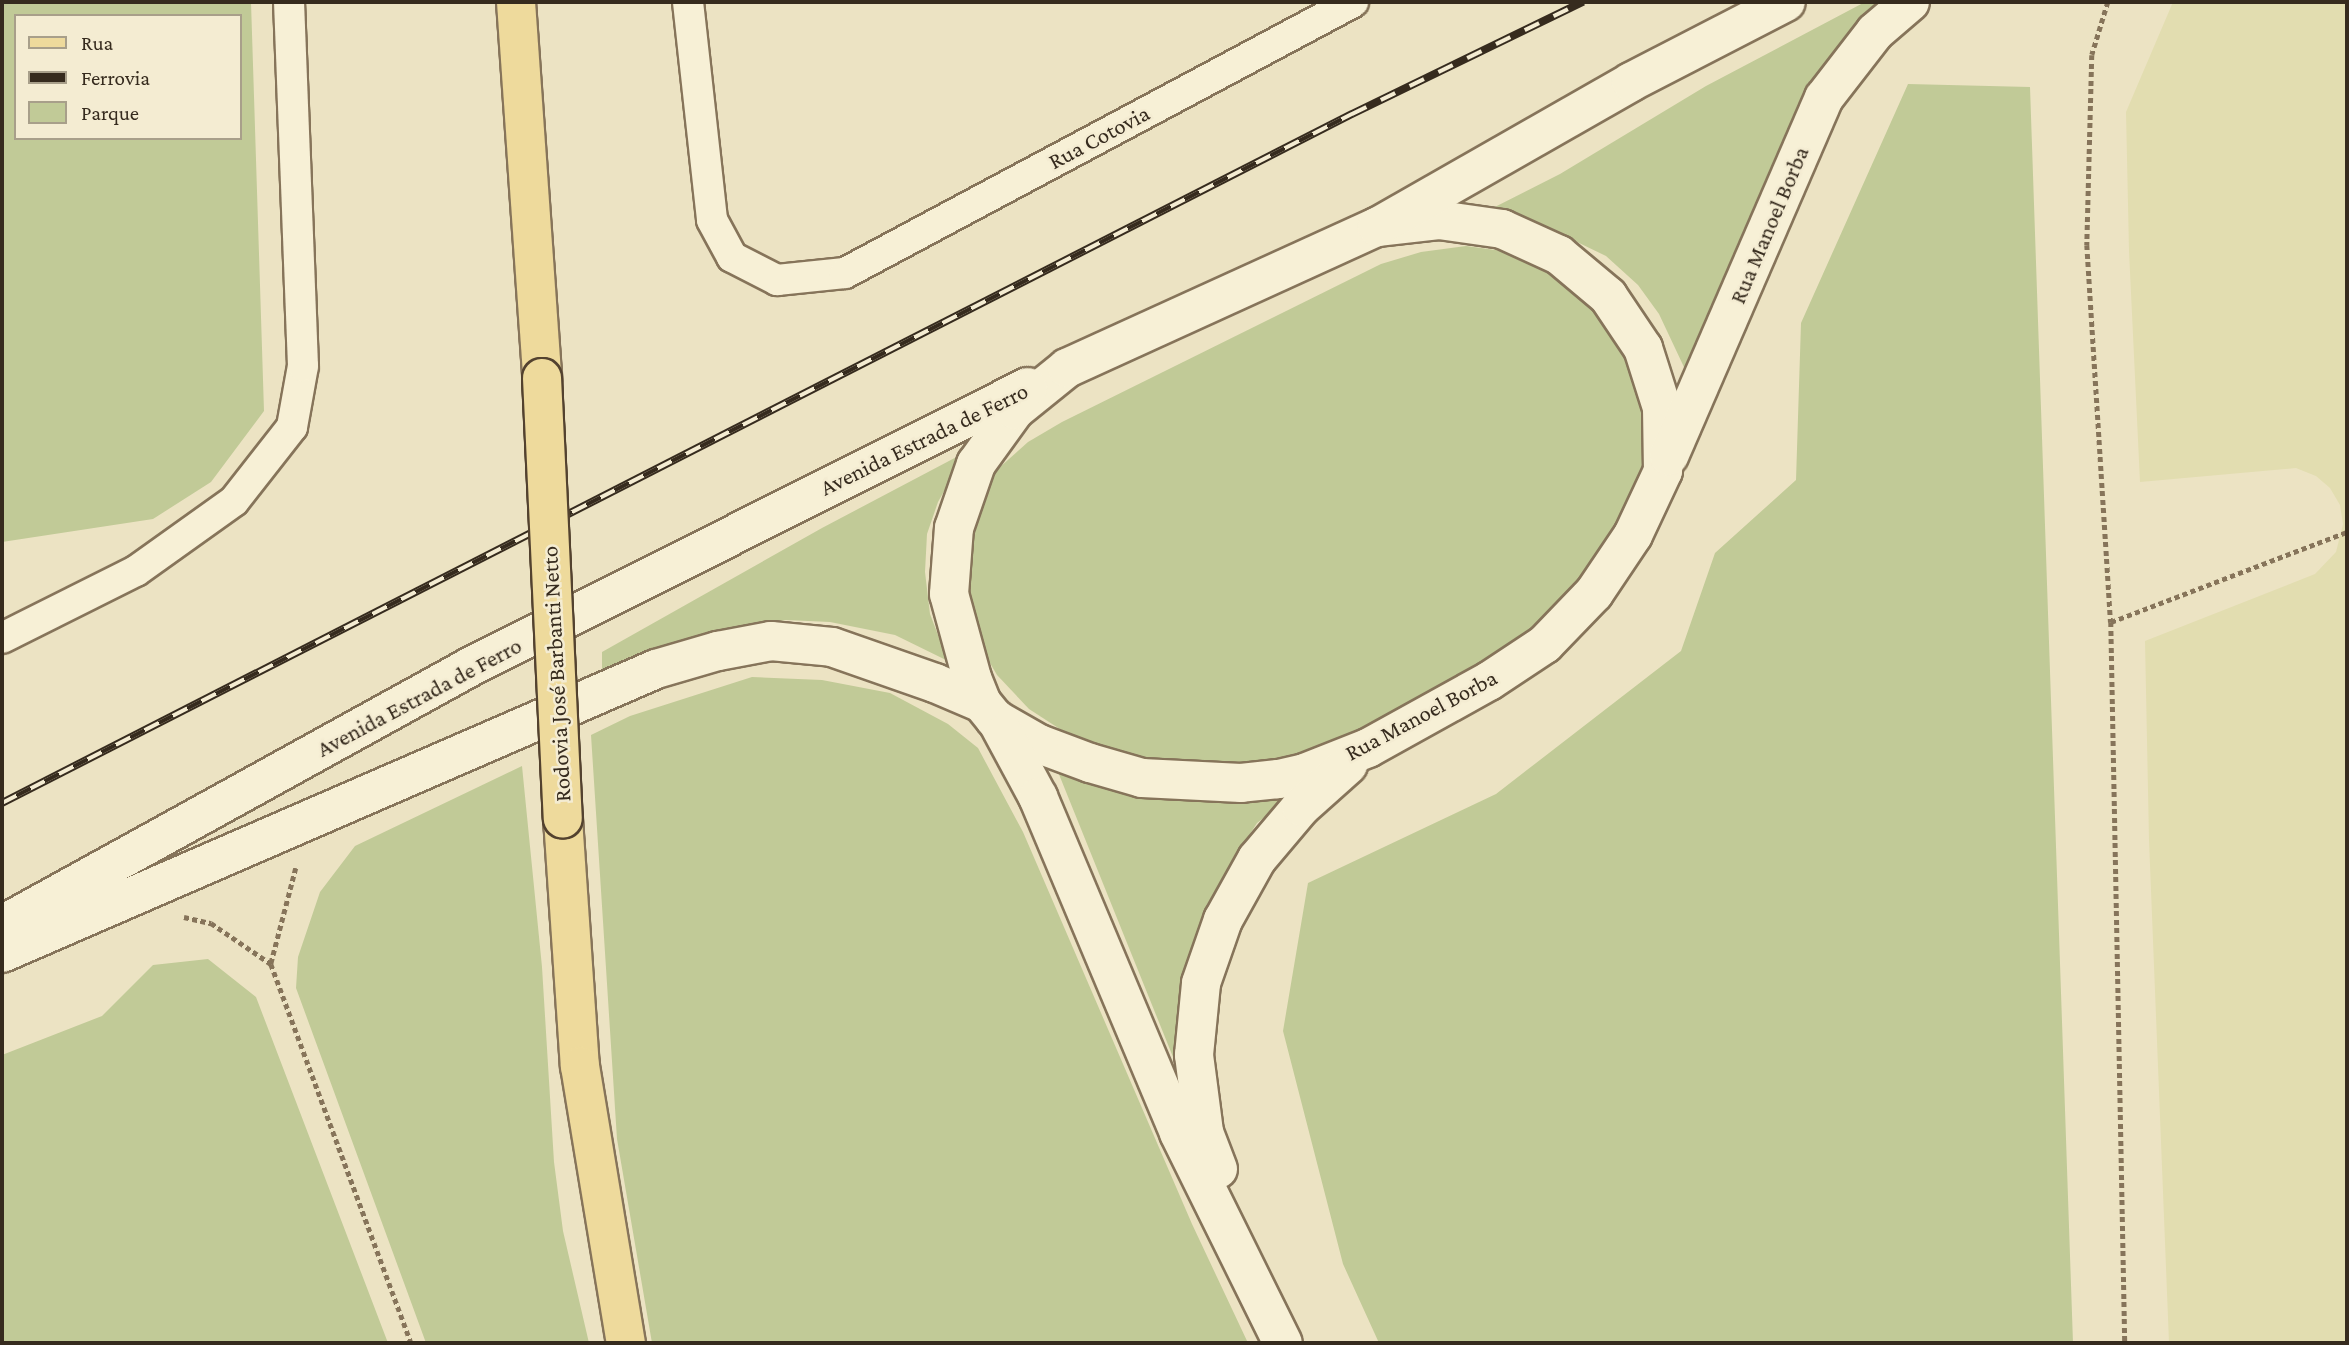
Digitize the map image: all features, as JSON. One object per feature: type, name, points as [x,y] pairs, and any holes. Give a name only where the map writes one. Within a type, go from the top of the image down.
[{"type":"main road","name":"Rodovia José Barbanti Netto","points":[[516,2],[542,378],[563,819],[580,1066],[626,1343]]},
{"type":"main road","name":"Rua Manoel Borba","points":[[1786,2],[1631,82],[1377,227],[1068,368],[1015,410],[976,464],[954,528],[949,594],[989,711],[1039,744],[1142,778],[1230,782],[1278,779],[1305,773],[1368,748],[1489,681],[1545,643],[1594,593],[1633,535],[1824,98],[1875,32],[1910,2]]},
{"type":"main road","name":"Rua Manoel Borba","points":[[1377,227],[1439,220],[1502,229],[1559,255],[1608,296],[1643,348],[1662,408],[1663,471]]},
{"type":"main road","name":"Avenida Estrada de Ferro","points":[[2,925],[470,667],[1068,368]]},
{"type":"main road","points":[[2,953],[656,669],[718,651],[771,641],[832,647],[935,683],[989,711],[1038,797],[1179,1133],[1282,1341]]},
{"type":"main road","points":[[1282,1341],[1204,1132],[1194,1055],[1201,983],[1223,920],[1257,859],[1310,798],[1368,748]]},
{"type":"street","points":[[2,639],[136,571],[234,501],[292,427],[303,366],[289,2]]},
{"type":"street","name":"Rua Cotovia","points":[[688,2],[712,220],[732,257],[777,280],[845,273],[1353,2]]},
{"type":"path","points":[[2108,2],[2092,55],[2087,245],[2111,622],[2125,1343]]},
{"type":"path","points":[[2111,622],[2347,532]]},
{"type":"path","points":[[299,854],[271,964],[411,1343]]},
{"type":"shaded area","points":[[2173,2],[2347,2],[2347,1343],[2169,1343],[2149,840],[2145,641],[2315,574],[2336,552],[2343,524],[2340,505],[2330,488],[2316,476],[2296,468],[2140,482],[2129,251],[2126,112]]},
{"type":"green space","points":[[2,2],[251,2],[264,411],[211,482],[153,519],[2,542]]},
{"type":"green space","points":[[1865,2],[1895,2],[1691,382],[1659,314],[1638,285],[1606,256],[1546,227],[1481,214],[1560,174],[1706,86]]},
{"type":"green space","points":[[1908,84],[2030,87],[2073,1343],[1379,1343],[1343,1264],[1283,1031],[1308,883],[1496,794],[1681,651],[1715,553],[1796,480],[1801,323]]},
{"type":"green space","points":[[1466,246],[1510,252],[1550,266],[1637,352],[1654,473],[1588,588],[1456,691],[1314,754],[1257,765],[1185,768],[1128,757],[1066,733],[1029,709],[997,675],[976,639],[965,599],[970,520],[991,475],[1028,442],[1062,422],[1381,264],[1421,252]]},
{"type":"green space","points":[[966,452],[938,502],[927,534],[925,572],[930,614],[948,661],[895,635],[830,622],[786,620],[716,632],[602,672],[602,652],[822,528]]},
{"type":"green space","points":[[752,677],[822,680],[890,693],[948,724],[978,748],[1023,832],[1192,1224],[1248,1343],[652,1343],[617,1139],[591,735],[630,716]]},
{"type":"green space","points":[[1054,762],[1307,784],[1257,823],[1230,865],[1201,923],[1181,981],[1173,1057]]},
{"type":"green space","points":[[522,766],[542,967],[554,1162],[563,1231],[589,1343],[426,1343],[296,988],[298,957],[320,892],[355,846]]},
{"type":"green space","points":[[208,959],[256,997],[388,1343],[2,1343],[2,1055],[102,1016],[153,965]]},
{"type":"railway","points":[[2,803],[1352,114],[1583,2]]}]
